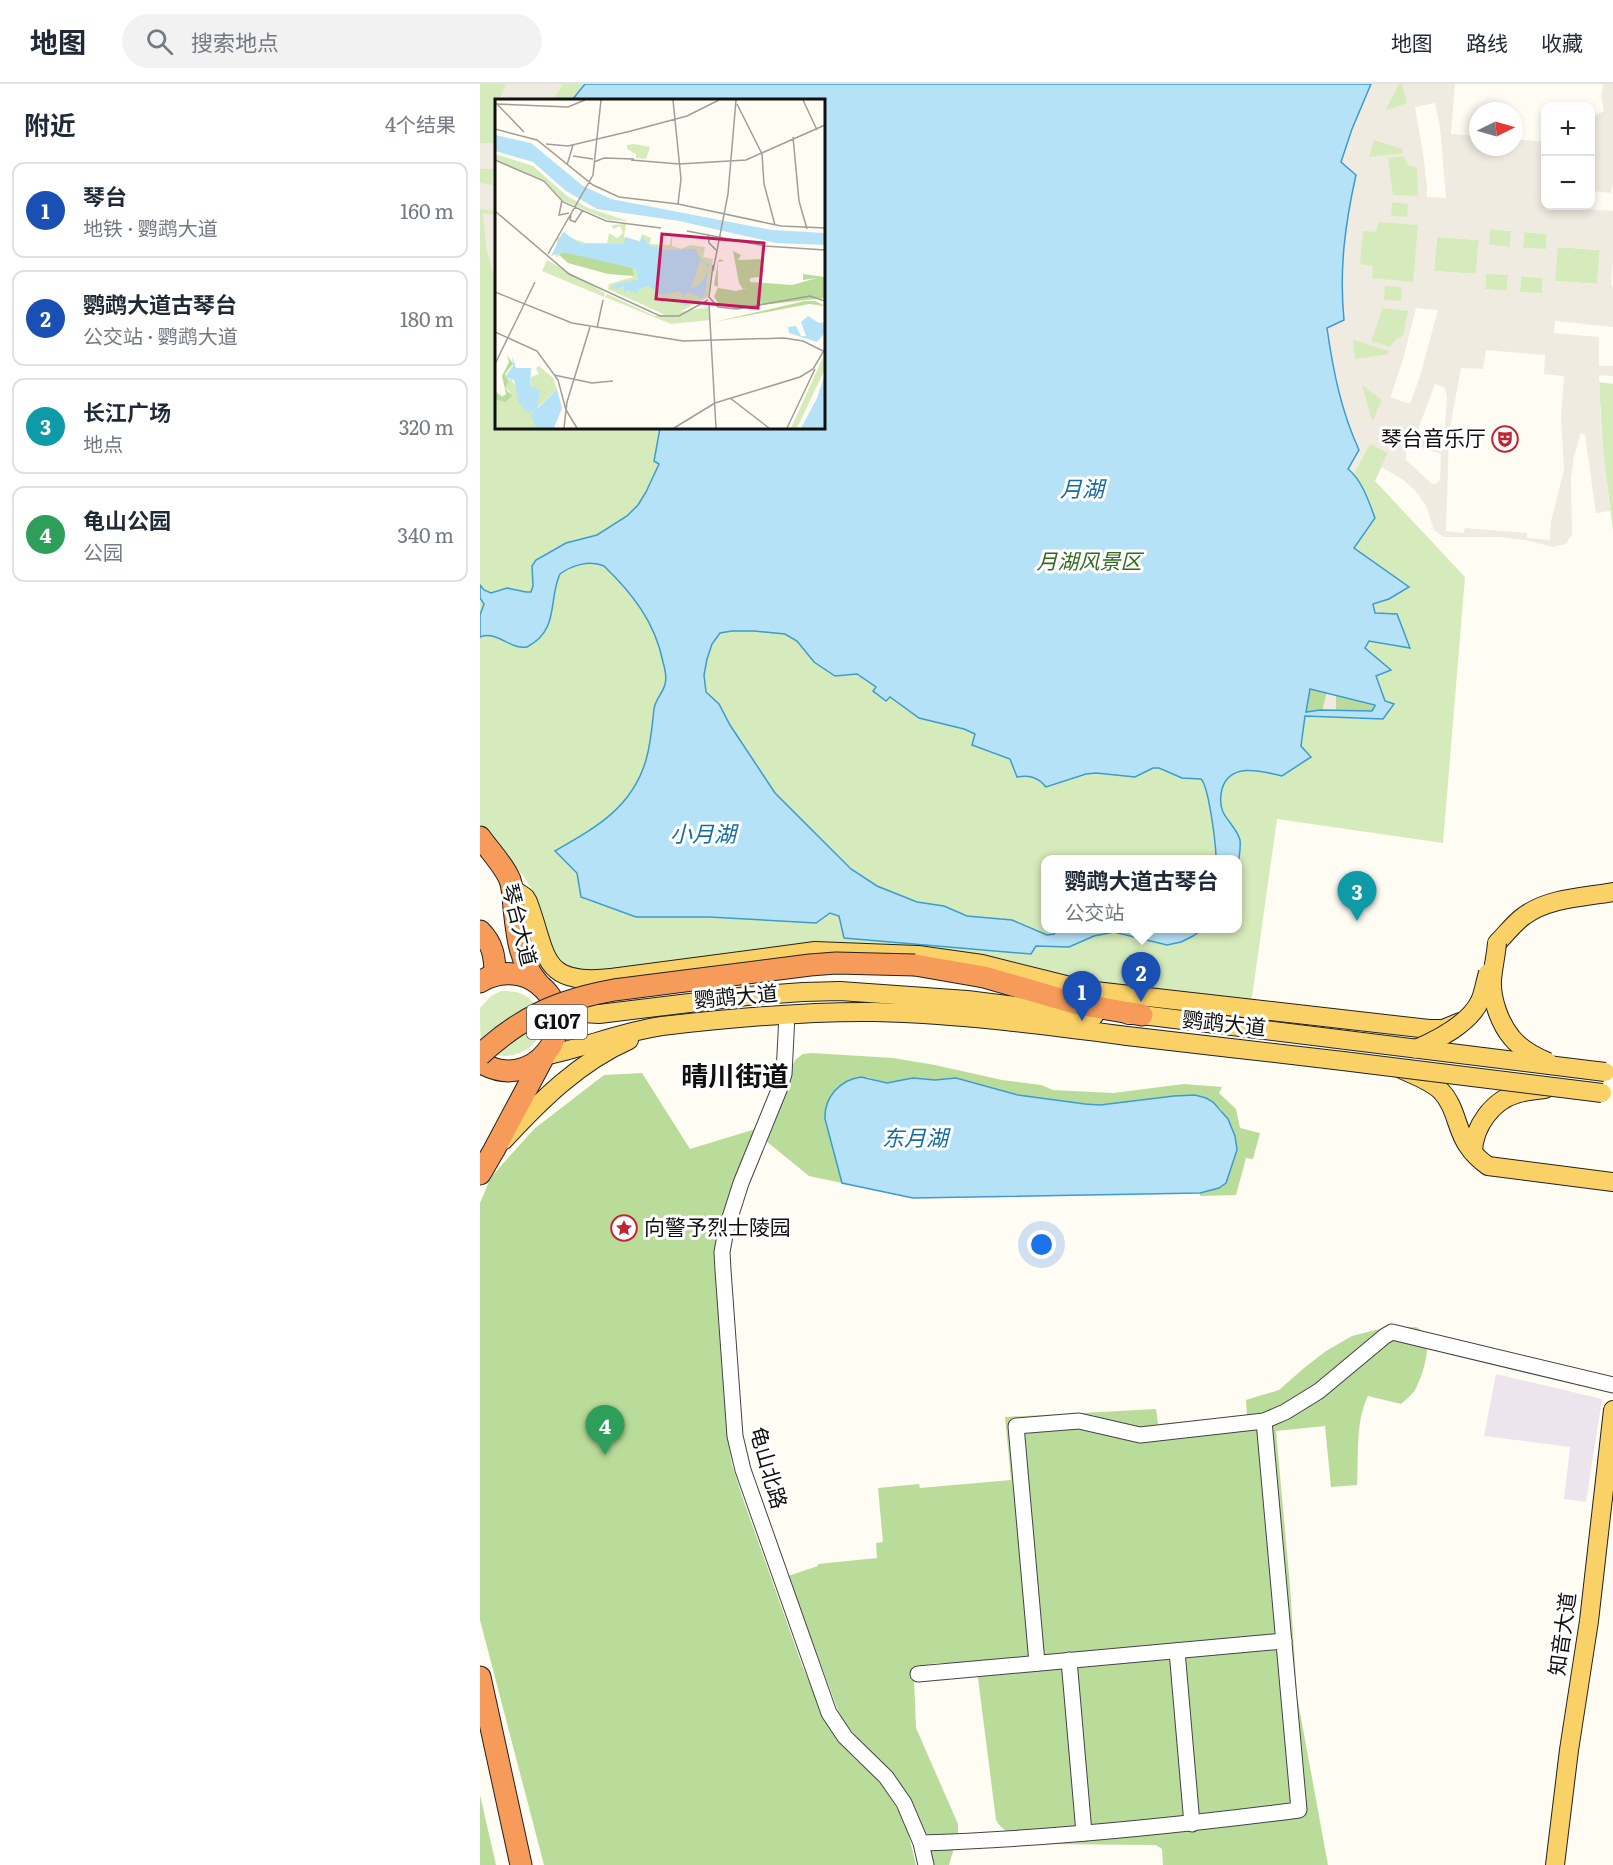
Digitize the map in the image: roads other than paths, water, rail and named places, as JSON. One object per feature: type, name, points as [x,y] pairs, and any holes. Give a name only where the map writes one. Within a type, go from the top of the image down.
[{"type":"highway","name":"琴台大道","points":[[480,837],[509,877],[523,960],[528,971],[538,983]]},
{"type":"highway","name":"琴台大道","points":[[480,931],[494,951],[495,975],[486,979]]},
{"type":"highway","points":[[480,1055],[516,1025],[543,1010],[583,996],[661,984],[836,963],[915,965],[984,977],[1078,1004],[1142,1015]]},
{"type":"highway","name":"G107","points":[[480,1173],[495,1150],[508,1122],[552,1044],[557,1016],[553,1002],[538,983],[524,976],[508,973],[486,979]]},
{"type":"highway","name":"G107","points":[[480,1062],[503,1071],[518,1071],[544,1056]]},
{"type":"highway","points":[[480,1677],[521,1865]]},
{"type":"highway","points":[[480,1730],[510,1865]]},
{"type":"main road","points":[[513,890],[525,897],[528,902],[547,959],[567,976],[583,980],[815,951],[918,955],[982,964],[1086,990],[1429,1029],[1443,1029],[1465,1020]]},
{"type":"main road","points":[[1416,1049],[1438,1039],[1465,1020],[1480,1001],[1497,942],[1524,916],[1538,908],[1570,899],[1613,892]]},
{"type":"main road","points":[[1497,942],[1492,983],[1495,1004],[1502,1022],[1513,1039],[1541,1059],[1558,1066]]},
{"type":"main road","name":"鹦鹉大道","points":[[553,1002],[566,1012],[580,1014],[619,1012],[747,996],[840,992],[967,1000],[1095,1016],[1142,1015],[1609,1073]]},
{"type":"main road","name":"鹦鹉大道","points":[[661,1027],[787,1015],[872,1012],[964,1018],[1607,1093]]},
{"type":"main road","points":[[544,1056],[566,1052],[618,1035],[661,1027]]},
{"type":"main road","points":[[495,1150],[528,1114],[591,1060],[616,1046],[661,1027]]},
{"type":"main road","points":[[1399,1069],[1424,1078],[1441,1091],[1453,1108],[1467,1146],[1488,1166],[1613,1182]]},
{"type":"main road","points":[[1473,1151],[1476,1130],[1487,1113],[1502,1101],[1520,1092],[1557,1088]]},
{"type":"main road","name":"知音大道","points":[[1555,1865],[1570,1740],[1589,1621],[1613,1410]]},
{"type":"street","name":"龟山北路","points":[[787,1015],[784,1074],[741,1183],[723,1241],[723,1270],[736,1443],[743,1470],[829,1713],[845,1737],[886,1777],[895,1789],[914,1822],[926,1865]]},
{"type":"street","points":[[1037,1663],[1016,1426],[1079,1421],[1140,1435],[1264,1420],[1285,1412],[1319,1391],[1392,1332],[1613,1385]]},
{"type":"street","points":[[921,1843],[1192,1824],[1299,1810],[1264,1420]]},
{"type":"street","points":[[918,1674],[1284,1641]]},
{"type":"street","points":[[1177,1651],[1192,1824]]},
{"type":"street","points":[[1069,1660],[1084,1833]]},
{"type":"water","name":"月湖","points":[[585,84],[1371,84],[1341,162],[1356,175],[1344,247],[1342,283],[1344,320],[1327,328],[1338,390],[1359,450],[1348,469],[1361,485],[1375,518],[1354,548],[1409,587],[1389,599],[1373,604],[1375,613],[1397,614],[1410,648],[1369,641],[1365,648],[1391,670],[1376,676],[1385,701],[1394,704],[1383,719],[1305,716],[1301,746],[1311,757],[1282,776],[1248,770],[1232,775],[1226,780],[1222,789],[1221,804],[1223,812],[1240,840],[1239,855],[1216,855],[1209,804],[1201,779],[1182,778],[1159,768],[1153,768],[1135,777],[1086,774],[1046,787],[1033,778],[1017,777],[1010,759],[972,745],[975,734],[919,718],[890,697],[886,701],[873,691],[876,687],[857,674],[835,676],[814,662],[797,641],[785,634],[754,631],[720,633],[712,644],[707,659],[704,675],[706,692],[719,704],[730,725],[775,793],[851,869],[877,886],[917,902],[944,906],[967,916],[1012,920],[1047,935],[1109,933],[1094,936],[1069,947],[1036,946],[1031,954],[844,938],[839,916],[830,913],[816,923],[709,917],[636,917],[581,897],[577,873],[555,851],[610,815],[622,804],[640,777],[649,747],[655,706],[666,682],[659,647],[641,609],[624,587],[604,566],[599,564],[581,564],[560,574],[549,623],[537,640],[527,647],[515,646],[492,636],[480,637],[480,615],[484,604],[480,598],[480,585],[491,593],[507,588],[531,592],[532,566],[536,560],[566,543],[597,535],[627,516],[638,505],[659,464],[654,461],[660,429],[825,429],[825,99],[573,99]],"holes":[[[1310,689],[1375,705],[1372,711],[1320,710],[1306,712]]]},
{"type":"water","name":"月湖","points":[[1118,933],[1197,933],[1181,942],[1167,945]]},
{"type":"water","name":"东月湖","points":[[861,1077],[887,1083],[913,1078],[935,1080],[956,1078],[1018,1095],[1100,1105],[1195,1095],[1213,1102],[1228,1119],[1235,1136],[1237,1150],[1226,1183],[1219,1188],[1200,1193],[913,1198],[842,1183],[825,1119],[825,1111],[834,1091],[846,1082]]},
{"type":"place","name":"琴台音乐厅","points":[[1505,439]]},
{"type":"place","name":"长江广场","points":[[1357,921]]},
{"type":"place","name":"鹦鹉大道古琴台","points":[[1141,1002]]},
{"type":"place","name":"琴台","points":[[1082,1021]]},
{"type":"place","name":"向警予烈士陵园","points":[[624,1228]]},
{"type":"place","name":"龟山公园","points":[[605,1455]]},
{"type":"district","name":"晴川街道","points":[[735,1077]]},
{"type":"park label","name":"月湖风景区","points":[[1089,562]]},
{"type":"water label","name":"小月湖","points":[[703,834]]}]
